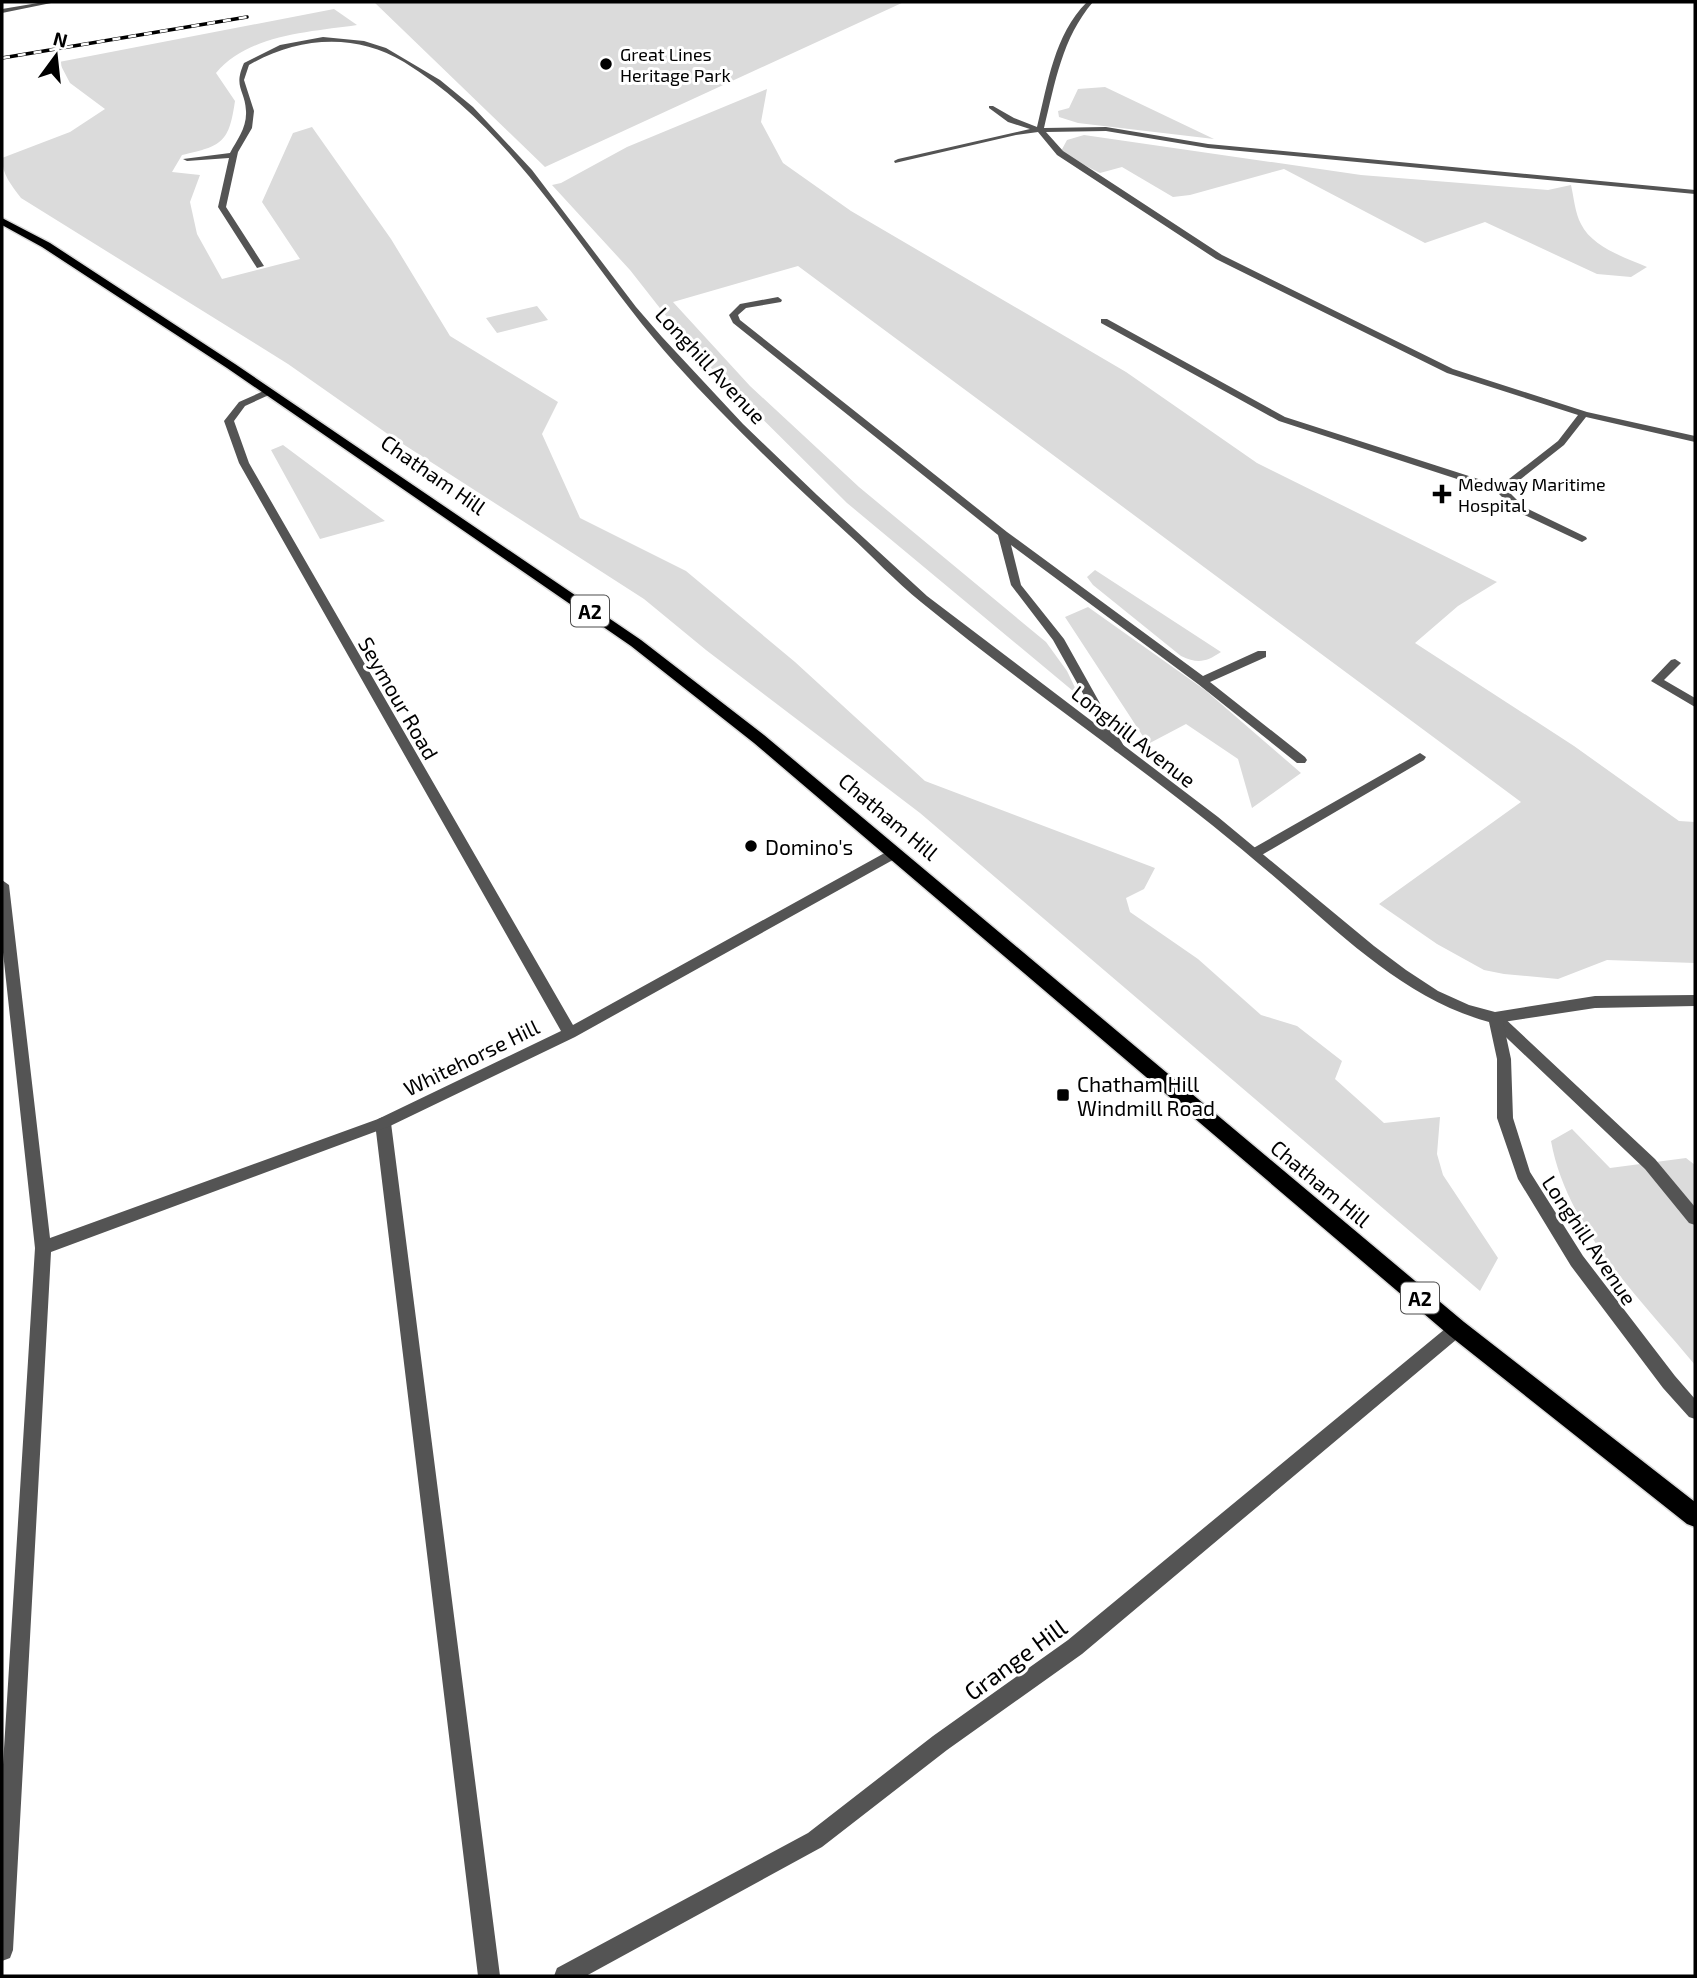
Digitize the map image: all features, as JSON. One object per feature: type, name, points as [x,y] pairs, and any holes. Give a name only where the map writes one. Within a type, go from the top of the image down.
[{"type":"main road","name":"Chatham Hill","points":[[2,221],[115,289],[636,643],[759,739],[1457,1329],[1695,1516]]},
{"type":"street","points":[[2,11],[49,2]]},
{"type":"street","points":[[1040,130],[1051,77],[1081,11],[1090,2]]},
{"type":"street","name":"Longhill Avenue","points":[[233,156],[248,131],[249,120],[242,80],[244,66],[265,52],[300,42],[339,40],[383,48],[424,72],[474,112],[530,172],[635,311],[705,390],[801,487],[920,595],[1255,853],[1335,921],[1429,993],[1460,1010],[1495,1018],[1504,1059],[1505,1118],[1517,1158],[1529,1184],[1577,1261],[1695,1411]]},
{"type":"street","points":[[991,107],[1011,121],[1040,130],[1060,153],[1219,257],[1451,371],[1584,414],[1695,439]]},
{"type":"street","points":[[898,161],[1040,130],[1106,129],[1219,147],[1695,192]]},
{"type":"street","points":[[187,159],[233,156],[222,210],[260,267]]},
{"type":"street","points":[[778,300],[743,306],[733,315],[736,321],[1003,534],[1202,681],[1301,760]]},
{"type":"street","points":[[1104,321],[1282,419],[1501,490],[1520,509],[1582,539]]},
{"type":"street","name":"Seymour Road","points":[[268,392],[242,404],[229,421],[244,463],[570,1033]]},
{"type":"street","points":[[1501,490],[1561,443],[1584,414]]},
{"type":"street","points":[[1003,534],[1016,584],[1058,639],[1119,748]]},
{"type":"street","points":[[1202,681],[1262,654]]},
{"type":"street","points":[[1675,663],[1657,681],[1695,703]]},
{"type":"street","points":[[1255,853],[1420,757]]},
{"type":"street","name":"Whitehorse Hill","points":[[43,1248],[383,1123],[570,1033],[895,853]]},
{"type":"street","points":[[2,885],[43,1248],[2,1950]]},
{"type":"street","points":[[1495,1018],[1595,1002],[1695,1000]]},
{"type":"street","points":[[1495,1018],[1650,1164],[1695,1218]]},
{"type":"street","points":[[383,1123],[489,1976]]},
{"type":"street","name":"Grange Hill","points":[[565,1976],[815,1840],[940,1743],[1075,1647],[1457,1329]]},
{"type":"shaded area","name":"Great Lines Heritage Park","points":[[374,2],[904,2],[545,167]]},
{"type":"shaded area","points":[[334,9],[357,25],[300,33],[263,43],[245,50],[216,73],[235,101],[226,134],[222,140],[207,149],[182,155],[172,172],[200,175],[190,202],[197,234],[222,279],[300,259],[262,202],[293,133],[312,127],[391,239],[450,336],[558,402],[542,434],[580,518],[686,571],[795,662],[925,781],[1155,868],[1144,889],[1126,898],[1130,912],[1198,959],[1261,1015],[1297,1026],[1342,1061],[1335,1079],[1384,1123],[1440,1117],[1437,1154],[1443,1175],[1498,1258],[1480,1291],[920,813],[706,650],[644,599],[392,437],[288,364],[21,198],[8,179],[2,158],[70,132],[105,109],[70,83],[59,62]]},
{"type":"shaded area","points":[[1105,87],[1214,139],[1078,123],[1059,117],[1058,111],[1069,108],[1078,89]]},
{"type":"shaded area","points":[[767,89],[761,122],[783,163],[851,211],[1126,372],[1257,463],[1497,582],[1458,606],[1415,643],[1574,746],[1679,821],[1695,822],[1695,963],[1607,960],[1558,979],[1484,970],[1437,944],[1379,904],[1521,802],[798,266],[673,302],[750,386],[859,487],[1046,642],[1067,671],[1079,696],[847,503],[692,349],[630,270],[552,185],[561,183],[627,147]]},
{"type":"shaded area","points":[[1084,135],[1361,175],[1548,190],[1571,185],[1577,215],[1586,232],[1610,251],[1647,267],[1631,277],[1597,274],[1485,222],[1425,243],[1284,169],[1190,195],[1173,197],[1122,167],[1100,173],[1060,153],[1067,140]]},
{"type":"shaded area","points":[[537,306],[548,320],[497,333],[486,318]]},
{"type":"shaded area","points":[[283,445],[385,521],[320,539],[271,450]]},
{"type":"shaded area","points":[[1095,570],[1221,652],[1202,661],[1181,656],[1093,585],[1087,577]]},
{"type":"shaded area","points":[[1088,607],[1205,690],[1301,773],[1252,808],[1238,759],[1186,724],[1148,744],[1065,617]]},
{"type":"shaded area","points":[[1572,1129],[1610,1168],[1686,1158],[1695,1165],[1695,1365],[1608,1261],[1573,1204],[1551,1141]]},
{"type":"railway","points":[[2,58],[247,17]]},
{"type":"place","name":"Great Lines Heritage Park","points":[[606,64]]},
{"type":"place","name":"Medway Maritime Hospital","points":[[1442,494]]},
{"type":"place","name":"Domino's","points":[[751,846]]},
{"type":"place","name":"Chatham Hill Windmill Road","points":[[1063,1095]]}]
